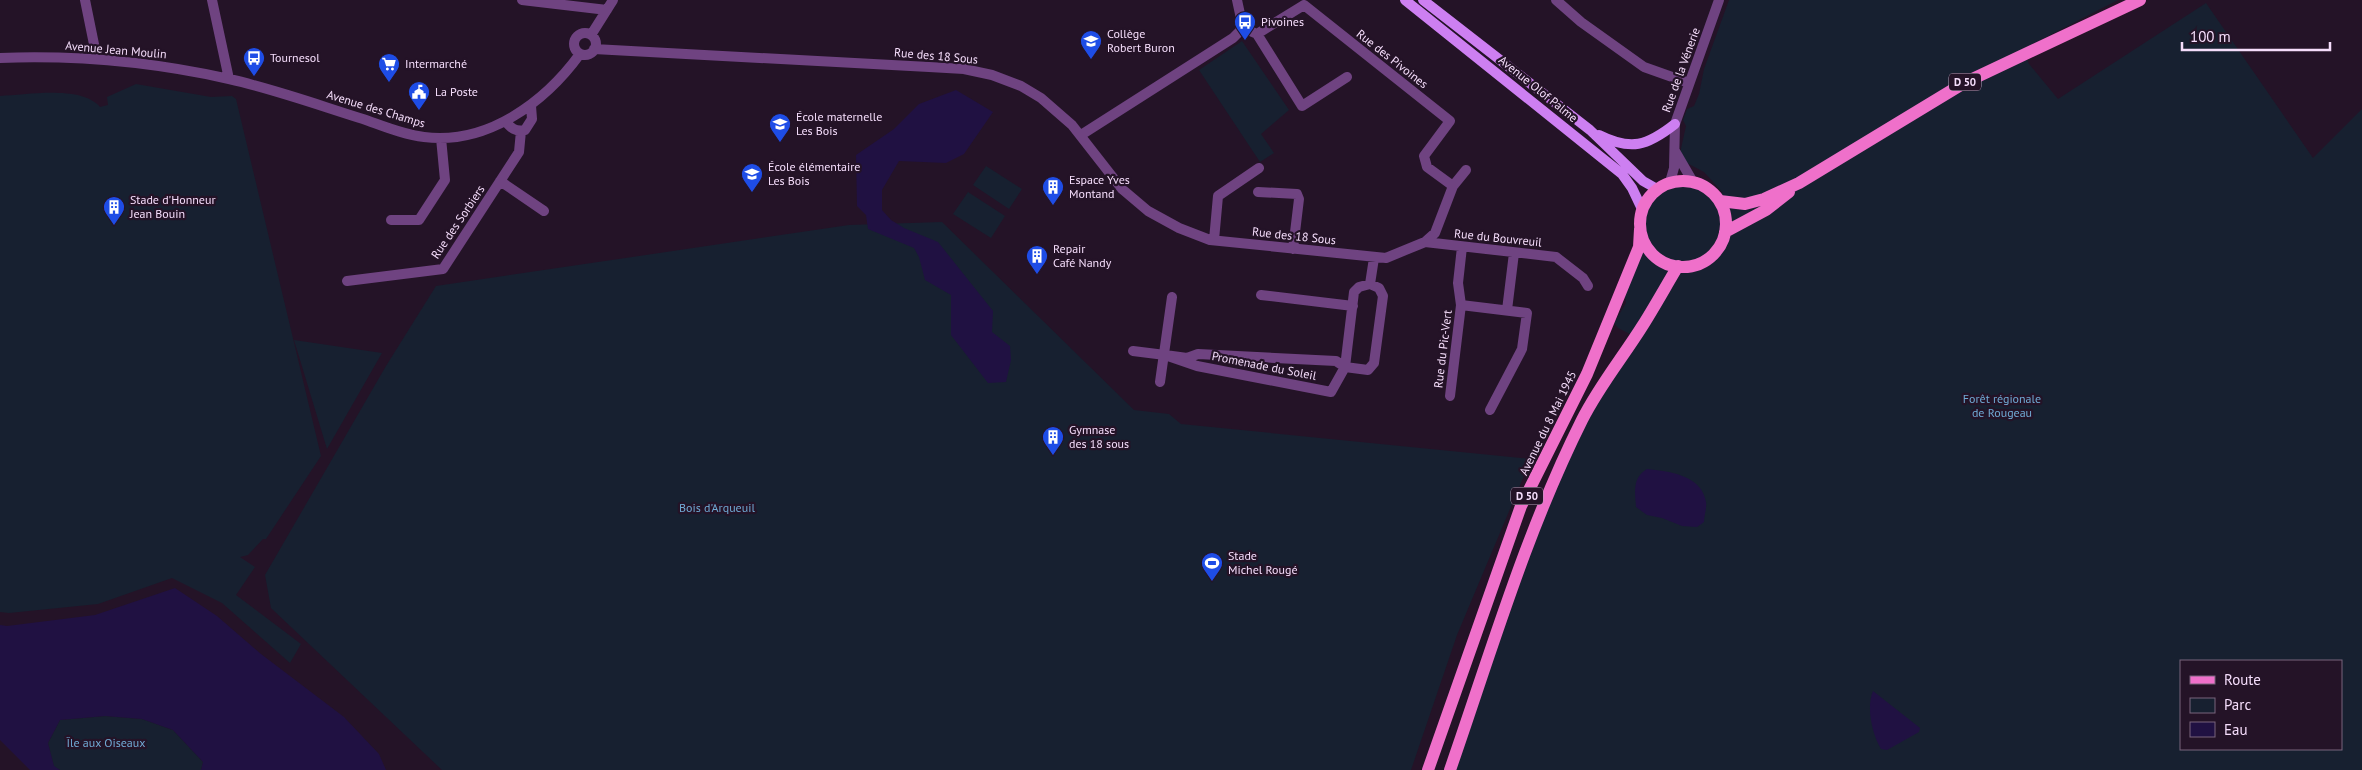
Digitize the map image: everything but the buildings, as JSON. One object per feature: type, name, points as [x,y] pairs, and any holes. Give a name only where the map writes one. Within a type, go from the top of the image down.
[{"type":"main road","name":"Avenue Olof Palme","points":[[1405,0],[1622,174],[1632,188],[1642,209]]},
{"type":"main road","name":"Avenue Olof Palme","points":[[1423,0],[1590,130],[1643,181],[1657,189]]},
{"type":"main road","name":"D 50","points":[[1720,201],[1745,204],[1764,199],[1799,183],[1964,83],[2140,0]]},
{"type":"main road","points":[[1590,130],[1615,143],[1627,145],[1648,142],[1675,124]]},
{"type":"main road","points":[[1670,182],[1693,182],[1712,192],[1720,201],[1725,212],[1726,232],[1720,246],[1713,255],[1693,266],[1678,266],[1665,263],[1652,254],[1645,243],[1640,229],[1642,209],[1657,189],[1670,182]]},
{"type":"main road","name":"D 50","points":[[1726,232],[1766,210],[1799,183]]},
{"type":"main road","name":"Avenue du 8 Mai 1945","points":[[1428,770],[1521,506],[1587,374],[1639,247],[1640,229]]},
{"type":"main road","name":"D 50","points":[[1450,770],[1523,557],[1563,462],[1583,419],[1607,376],[1643,325],[1678,266]]},
{"type":"street","points":[[85,0],[97,59]]},
{"type":"street","points":[[212,0],[229,79]]},
{"type":"street","points":[[522,0],[607,10]]},
{"type":"street","points":[[591,35],[613,0]]},
{"type":"street","points":[[1237,0],[1243,28]]},
{"type":"street","points":[[1556,0],[1581,22],[1644,67],[1690,83]]},
{"type":"street","name":"Rue de la Vénerie","points":[[1670,182],[1675,151],[1675,124],[1719,0]]},
{"type":"street","name":"Rue des Pivoines","points":[[1257,34],[1304,5],[1450,121],[1424,156],[1427,167],[1453,186]]},
{"type":"street","points":[[1243,28],[1257,34],[1302,106],[1347,77]]},
{"type":"street","points":[[1081,135],[1233,38],[1243,28]]},
{"type":"street","points":[[584,33],[591,35],[595,40],[594,49],[588,54],[580,54],[574,47],[576,38],[584,33]]},
{"type":"street","name":"Rue des 18 Sous","points":[[594,49],[914,66],[974,71],[1003,78],[1041,98],[1081,135],[1122,188],[1148,211],[1179,228],[1214,240],[1374,258],[1386,258],[1425,242]]},
{"type":"street","name":"Avenue des Champs","points":[[229,79],[412,135],[441,138],[465,135],[505,121],[531,106],[556,85],[580,54]]},
{"type":"street","name":"Avenue Jean Moulin","points":[[0,58],[97,59],[160,66],[229,79]]},
{"type":"street","name":"Rue des Sorbiers","points":[[347,281],[443,269],[519,152],[521,131],[525,130],[532,119],[531,106]]},
{"type":"street","points":[[505,121],[511,128],[521,131]]},
{"type":"street","points":[[391,220],[419,220],[445,180],[441,138]]},
{"type":"street","points":[[1675,151],[1693,182]]},
{"type":"street","points":[[1214,240],[1218,196],[1259,168]]},
{"type":"street","points":[[1425,242],[1435,233],[1453,186],[1466,170]]},
{"type":"street","points":[[500,182],[544,210]]},
{"type":"street","points":[[1258,192],[1297,194],[1299,199],[1294,249]]},
{"type":"street","name":"Rue du Bouvreuil","points":[[1425,242],[1462,248],[1556,257],[1583,278],[1588,286]]},
{"type":"street","name":"Rue du Pic-Vert","points":[[1450,396],[1461,305],[1458,283],[1462,248]]},
{"type":"street","points":[[1507,310],[1514,253]]},
{"type":"street","points":[[1370,284],[1374,258]]},
{"type":"street","name":"Promenade du Soleil","points":[[1133,351],[1165,355],[1187,358],[1198,354],[1336,361],[1345,367],[1368,370],[1374,363],[1383,296],[1379,288],[1370,284],[1359,287],[1354,292],[1345,367],[1331,392],[1197,366],[1165,355]]},
{"type":"street","points":[[1261,295],[1353,306]]},
{"type":"street","points":[[1160,382],[1172,297]]},
{"type":"street","points":[[1461,305],[1527,313],[1522,349],[1490,410]]},
{"type":"green space","name":"Forêt régionale de Rougeau","points":[[1729,0],[2118,0],[2023,49],[2029,64],[2058,99],[2206,3],[2313,158],[2362,109],[2362,770],[1454,770],[1549,502],[1588,419],[1638,338],[1618,328],[1614,323],[1626,303],[1624,290],[1641,258],[1640,229],[1646,210],[1659,192],[1678,184],[1692,185],[1710,195],[1723,193],[1704,172],[1685,162],[1680,153],[1686,126],[1683,120],[1687,109],[1694,106],[1699,94],[1704,69]]},
{"type":"green space","points":[[1242,41],[1289,110],[1261,134],[1274,153],[1260,162],[1199,70]]},
{"type":"green space","points":[[136,84],[211,97],[232,96],[236,99],[321,456],[266,539],[263,539],[248,555],[240,557],[255,567],[236,595],[301,644],[290,663],[222,603],[172,578],[98,604],[9,613],[0,612],[0,96],[38,93],[67,94],[91,100],[100,107],[108,105],[107,97]]},
{"type":"green space","points":[[986,166],[1022,189],[1009,209],[973,185]]},
{"type":"green space","points":[[968,192],[1005,216],[991,238],[953,214]]},
{"type":"green space","name":"Bois d'Arqueuil","points":[[942,222],[1134,410],[1169,414],[1181,424],[1531,459],[1457,635],[1411,770],[442,770],[271,608],[265,575],[386,366],[436,286],[849,225]]},
{"type":"green space","points":[[294,340],[382,353],[327,449]]},
{"type":"green space","name":"Île aux Oiseaux","points":[[105,716],[142,719],[173,730],[203,762],[201,770],[60,770],[54,767],[48,743],[60,720]]},
{"type":"water","points":[[956,90],[993,112],[964,154],[946,163],[899,161],[882,190],[882,210],[891,220],[904,228],[938,242],[993,311],[992,332],[1010,346],[1011,360],[1006,382],[988,383],[951,335],[951,295],[925,280],[919,257],[914,248],[868,229],[866,215],[857,206],[856,155],[894,129],[919,104]]},
{"type":"water","points":[[1647,469],[1683,476],[1698,486],[1706,502],[1704,522],[1697,527],[1682,526],[1662,518],[1647,515],[1636,507],[1635,491],[1637,481]]},
{"type":"water","points":[[175,588],[217,616],[261,654],[344,717],[379,754],[386,770],[201,770],[203,762],[173,730],[142,719],[105,716],[60,720],[48,743],[54,766],[60,770],[30,770],[0,740],[0,625],[7,626],[95,615]]},
{"type":"water","points":[[1873,691],[1920,728],[1919,732],[1887,750],[1881,749],[1871,720],[1870,705]]},
{"type":"place","name":"Pivoines","points":[[1245,41]]},
{"type":"place","name":"Collège Robert Buron","points":[[1091,60]]},
{"type":"place","name":"Tournesol","points":[[254,77]]},
{"type":"place","name":"Intermarché","points":[[389,83]]},
{"type":"place","name":"La Poste","points":[[419,111]]},
{"type":"place","name":"École maternelle Les Bois","points":[[780,143]]},
{"type":"place","name":"École élémentaire Les Bois","points":[[752,193]]},
{"type":"place","name":"Espace Yves Montand","points":[[1053,206]]},
{"type":"place","name":"Stade d'Honneur Jean Bouin","points":[[114,226]]},
{"type":"place","name":"Repair Café Nandy","points":[[1037,275]]},
{"type":"place","name":"Gymnase des 18 sous","points":[[1053,456]]},
{"type":"place","name":"Stade Michel Rougé","points":[[1212,582]]}]
